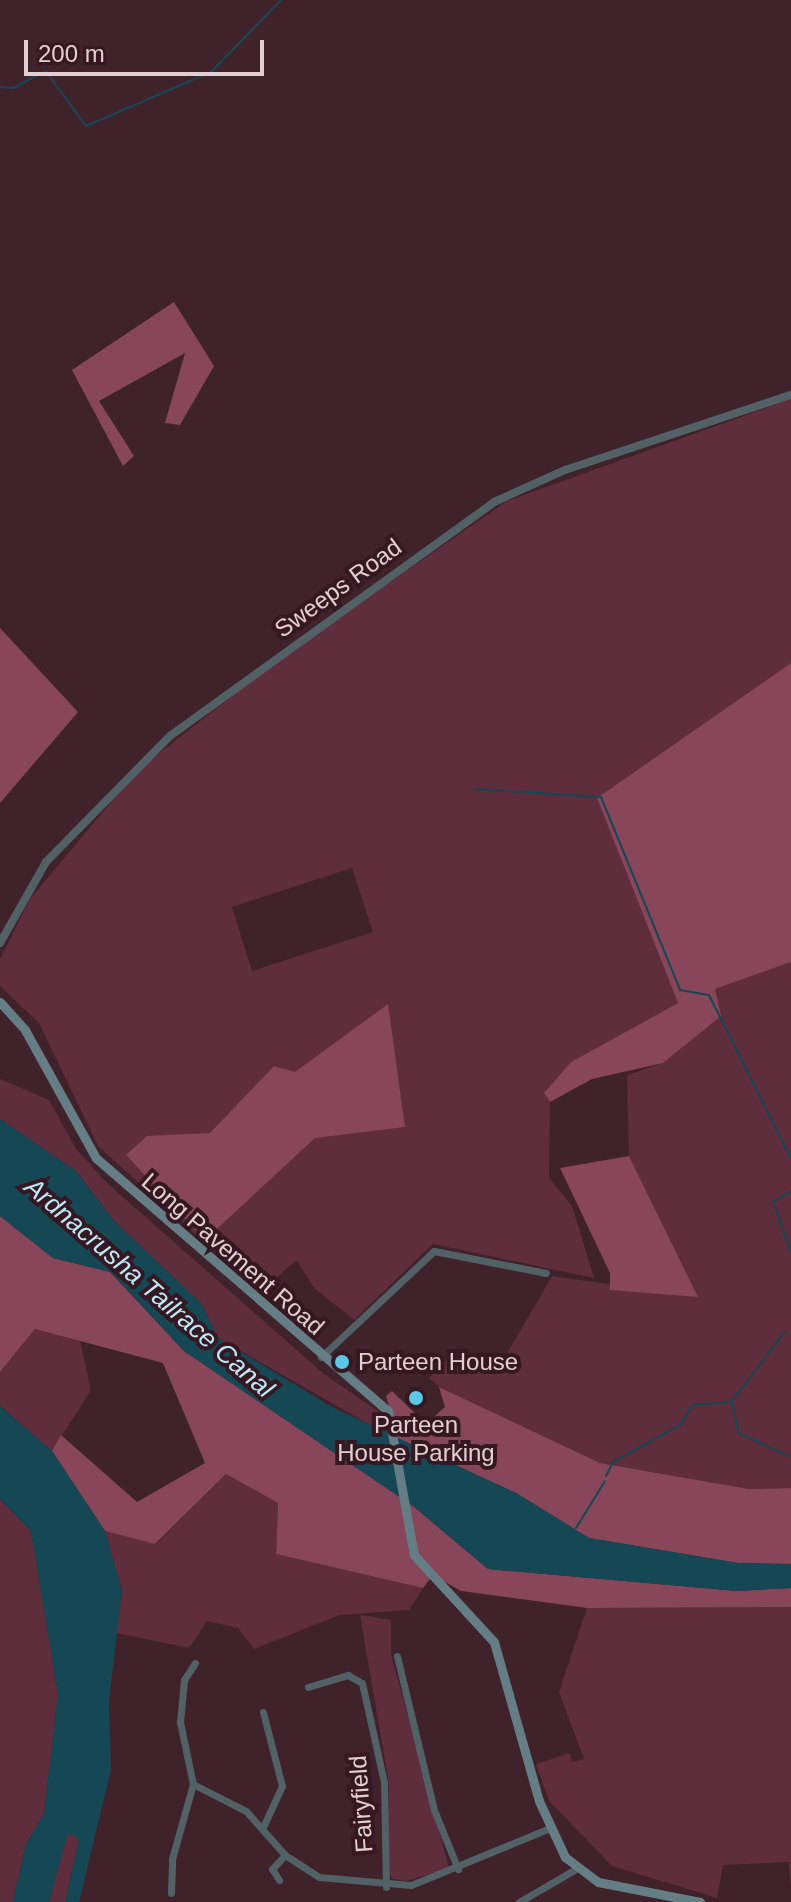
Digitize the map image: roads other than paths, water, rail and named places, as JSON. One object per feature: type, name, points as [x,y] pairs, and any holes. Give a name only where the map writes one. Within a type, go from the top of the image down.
[{"type":"main road","name":"Long Pavement Road","points":[[0,1002],[25,1030],[96,1158],[320,1357],[388,1411],[410,1543],[419,1563],[477,1615],[494,1642],[550,1828],[577,1871]]},
{"type":"main road","points":[[577,1871],[700,1902]]},
{"type":"street","name":"Sweeps Road","points":[[0,943],[46,862],[170,736],[494,502],[565,470],[791,395]]},
{"type":"street","points":[[320,1357],[434,1251],[546,1273]]},
{"type":"street","points":[[397,1656],[434,1810],[458,1869]]},
{"type":"street","points":[[171,1893],[172,1859],[193,1784],[180,1722],[184,1680],[195,1663]]},
{"type":"street","name":"Fairyfield","points":[[308,1687],[348,1675],[362,1683],[384,1782],[386,1887]]},
{"type":"street","points":[[263,1712],[282,1786],[264,1825]]},
{"type":"street","name":"Fairyfield","points":[[193,1784],[264,1825],[285,1855],[319,1877],[386,1887],[458,1869],[550,1828]]},
{"type":"street","points":[[279,1880],[272,1869],[285,1855]]},
{"type":"street","points":[[519,1902],[577,1871]]},
{"type":"water","name":"Ardnacrusha Tailrace Canal","points":[[0,1119],[76,1171],[115,1222],[201,1303],[218,1338],[334,1408],[516,1493],[589,1538],[738,1563],[791,1564],[791,1588],[737,1591],[488,1569],[413,1506],[184,1351],[111,1272],[53,1258],[0,1216]]},
{"type":"water","points":[[0,1406],[52,1451],[105,1531],[122,1591],[109,1701],[111,1770],[79,1902],[65,1902],[79,1839],[68,1833],[49,1902],[13,1902],[26,1844],[44,1814],[58,1694],[31,1531],[0,1499]]},
{"type":"waterway","points":[[0,87],[13,88],[46,71],[86,126],[211,72],[281,0]]},
{"type":"waterway","points":[[474,789],[601,797],[680,990],[709,995],[791,1159]]},
{"type":"waterway","points":[[791,1191],[773,1202],[791,1252]]},
{"type":"waterway","points":[[732,1401],[785,1332]]},
{"type":"waterway","points":[[606,1476],[613,1462],[680,1425],[693,1405],[731,1402]]},
{"type":"waterway","points":[[732,1403],[739,1433],[791,1457]]},
{"type":"waterway","points":[[576,1528],[605,1481]]},
{"type":"place","name":"Parteen House","points":[[342,1362]]},
{"type":"place","name":"Parteen House Parking","points":[[416,1398]]}]
